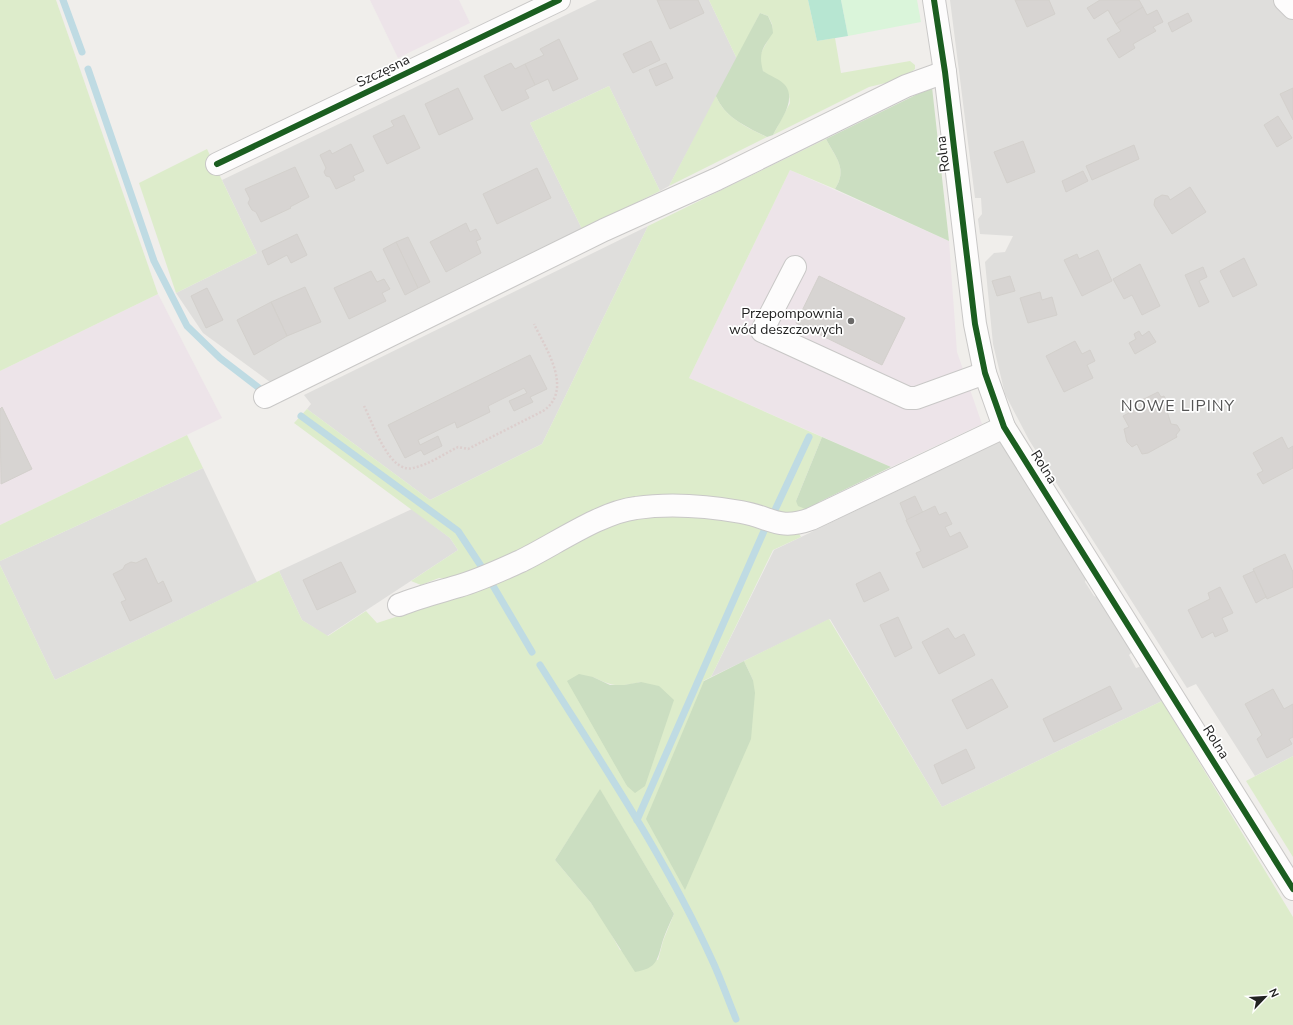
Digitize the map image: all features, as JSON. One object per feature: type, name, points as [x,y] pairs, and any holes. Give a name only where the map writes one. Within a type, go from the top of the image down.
[{"type":"street","name":"Szczęsna","points":[[217,164],[559,0]]},
{"type":"street","name":"Rolna","points":[[934,0],[945,72],[971,296],[985,373],[1004,427],[1293,889]]},
{"type":"street","points":[[1285,0],[1293,8]]},
{"type":"street","points":[[265,397],[604,230],[724,175],[906,86],[945,72]]},
{"type":"street","points":[[795,267],[762,332],[908,398],[916,398],[985,373]]},
{"type":"street","points":[[399,604],[426,594],[460,586],[481,578],[521,561],[607,516],[633,508],[657,505],[698,506],[742,512],[773,522],[796,524],[811,519],[1004,427]]},
{"type":"path","points":[[364,406],[389,457],[403,468],[414,468],[458,447],[468,450],[543,411],[549,407],[554,400],[558,384],[556,374],[534,324]]},
{"type":"shaded area","points":[[370,0],[459,0],[470,23],[398,58]]},
{"type":"shaded area","points":[[597,0],[709,0],[737,59],[669,186],[660,191],[609,86],[530,123],[582,229],[270,382],[203,333],[176,293],[257,253],[222,180]]},
{"type":"shaded area","points":[[950,0],[1293,0],[1293,756],[1255,776],[1196,684],[1187,688],[1029,440],[1005,394],[993,344],[985,262],[994,253],[1005,252],[1013,236],[980,234],[978,219],[982,214],[981,198],[975,198]]},
{"type":"shaded area","points":[[790,170],[949,241],[957,352],[982,424],[891,467],[689,378]]},
{"type":"shaded area","points":[[648,226],[542,444],[430,500],[307,409],[311,404],[304,395]]},
{"type":"shaded area","points":[[158,294],[222,418],[0,525],[0,371]]},
{"type":"shaded area","points":[[1003,440],[1087,575],[1085,582],[1094,596],[1102,599],[1134,650],[1129,655],[1136,668],[1142,666],[1162,701],[942,807],[830,619],[711,677],[774,550]]},
{"type":"shaded area","points":[[203,468],[257,582],[55,680],[0,565],[0,561]]},
{"type":"shaded area","points":[[412,509],[450,538],[458,550],[327,636],[302,620],[279,571]]},
{"type":"green space","points":[[0,0],[56,0],[158,294],[0,371]]},
{"type":"green space","points":[[709,0],[808,0],[817,41],[835,38],[841,73],[910,61],[915,65],[915,69],[902,79],[869,87],[773,135],[790,103],[789,94],[763,71],[760,65],[761,53],[770,36],[772,24],[768,16],[760,13],[737,59]]},
{"type":"green space","points":[[808,0],[841,0],[848,36],[817,41]]},
{"type":"green space","points":[[841,0],[917,0],[921,22],[848,36]]},
{"type":"green space","points":[[760,13],[768,16],[772,25],[773,33],[762,50],[761,59],[763,71],[778,79],[785,85],[789,97],[786,110],[780,123],[773,135],[767,137],[737,121],[725,110],[716,96]]},
{"type":"green space","points":[[609,86],[660,191],[582,229],[530,123]]},
{"type":"green space","points":[[932,87],[949,241],[835,189],[839,182],[841,169],[837,158],[826,139]]},
{"type":"green space","points":[[716,96],[720,104],[731,116],[745,126],[767,137],[669,186]]},
{"type":"green space","points":[[826,139],[837,158],[841,169],[839,182],[835,189],[790,170],[689,378],[822,437],[796,501],[808,510],[803,516],[661,499],[493,566],[451,579],[439,578],[421,585],[411,581],[458,550],[450,538],[294,423],[307,409],[430,500],[542,444],[648,226]]},
{"type":"green space","points":[[207,149],[257,253],[176,293],[139,183]]},
{"type":"green space","points":[[187,435],[203,468],[0,561],[0,525]]},
{"type":"green space","points":[[822,437],[891,467],[819,502],[815,508],[808,510],[798,506],[796,501]]},
{"type":"green space","points":[[660,510],[797,530],[801,537],[773,550],[711,677],[703,681],[753,680],[744,661],[829,619],[942,807],[1162,701],[1293,917],[1293,1025],[0,1025],[0,565],[55,680],[279,571],[302,620],[328,636],[366,611],[377,623],[426,607],[507,572],[609,520]],"holes":[[[593,677],[606,683],[616,685],[627,685],[641,682],[627,786]],[[600,790],[674,914],[663,941],[658,960],[620,950],[605,923],[591,903],[555,860]]]},
{"type":"green space","points":[[744,661],[753,680],[755,693],[751,739],[685,890],[646,819],[704,681]]},
{"type":"green space","points":[[579,674],[593,677],[610,685],[624,685],[641,682],[659,686],[674,700],[645,786],[635,793],[627,786],[567,681]]},
{"type":"green space","points":[[1293,756],[1293,857],[1246,781]]},
{"type":"green space","points":[[600,789],[674,914],[665,933],[658,958],[648,968],[635,972],[591,903],[555,860]]},
{"type":"building","points":[[657,0],[698,0],[704,13],[670,29]]},
{"type":"building","points":[[1015,0],[1049,0],[1055,14],[1027,27]]},
{"type":"building","points":[[1100,0],[1139,0],[1143,7],[1116,24],[1108,10],[1094,19],[1087,8]]},
{"type":"building","points":[[1143,7],[1147,15],[1157,10],[1163,22],[1153,27],[1156,31],[1133,44],[1135,48],[1119,58],[1107,39],[1121,31],[1116,24]]},
{"type":"building","points":[[1188,13],[1192,21],[1172,32],[1168,23]]},
{"type":"building","points":[[559,39],[578,79],[553,91],[548,79],[535,85],[525,64],[544,55],[540,49]]},
{"type":"building","points":[[651,41],[660,60],[633,73],[623,54]]},
{"type":"building","points":[[511,63],[515,69],[525,64],[535,85],[525,90],[529,98],[502,111],[484,76]]},
{"type":"building","points":[[666,63],[673,78],[656,86],[649,70]]},
{"type":"building","points":[[458,88],[473,119],[439,135],[425,104]]},
{"type":"building","points":[[1293,88],[1293,120],[1280,94]]},
{"type":"building","points":[[404,115],[420,148],[387,164],[373,136],[394,126],[391,121]]},
{"type":"building","points":[[1278,116],[1292,138],[1277,147],[1264,125]]},
{"type":"building","points":[[1023,141],[1035,172],[1007,183],[994,152]]},
{"type":"building","points":[[351,144],[364,171],[353,176],[355,180],[336,189],[330,177],[326,176],[324,172],[326,168],[320,155],[330,150],[332,154]]},
{"type":"building","points":[[1134,145],[1139,159],[1092,180],[1086,166]]},
{"type":"building","points":[[295,167],[309,197],[290,207],[291,208],[261,222],[256,212],[252,210],[248,203],[250,199],[245,189]]},
{"type":"building","points":[[537,168],[551,198],[497,224],[483,194]]},
{"type":"building","points":[[1083,171],[1088,181],[1066,192],[1062,181]]},
{"type":"building","points":[[1190,187],[1206,212],[1172,234],[1154,205],[1155,199],[1162,195],[1168,196],[1170,200]]},
{"type":"building","points":[[466,223],[470,232],[476,229],[481,239],[476,241],[481,253],[446,272],[430,242]]},
{"type":"building","points":[[297,234],[307,255],[291,263],[287,255],[268,265],[262,251]]},
{"type":"building","points":[[408,237],[430,282],[418,288],[396,242]]},
{"type":"building","points":[[396,242],[418,288],[405,295],[383,249]]},
{"type":"building","points":[[1098,250],[1112,281],[1082,296],[1064,260],[1077,254],[1079,259]]},
{"type":"building","points":[[1244,258],[1257,285],[1233,297],[1220,271]]},
{"type":"building","points":[[1140,264],[1160,306],[1142,315],[1132,295],[1124,299],[1113,279]]},
{"type":"building","points":[[1203,267],[1207,277],[1199,281],[1209,302],[1199,307],[1185,275]]},
{"type":"building","points":[[371,271],[377,282],[384,279],[390,289],[382,293],[386,301],[349,319],[334,288]]},
{"type":"building","name":"Przepompownia wód deszczowych","points":[[819,276],[905,318],[882,365],[796,323]]},
{"type":"building","points":[[1010,276],[1015,291],[997,296],[992,281]]},
{"type":"building","points":[[305,287],[321,322],[287,336],[271,302]]},
{"type":"building","points":[[207,288],[223,320],[206,328],[191,296]]},
{"type":"building","points":[[1040,292],[1042,300],[1052,297],[1057,315],[1028,323],[1020,298]]},
{"type":"building","points":[[271,302],[287,336],[254,355],[237,320]]},
{"type":"building","points":[[1139,331],[1142,336],[1149,331],[1156,342],[1135,354],[1129,343],[1136,339],[1134,334]]},
{"type":"building","points":[[1075,341],[1082,354],[1090,350],[1095,361],[1087,365],[1093,378],[1064,392],[1046,356]]},
{"type":"building","points":[[530,355],[547,389],[530,397],[533,402],[514,411],[509,401],[527,393],[524,388],[488,406],[490,412],[457,428],[455,422],[418,440],[420,445],[438,436],[442,446],[424,455],[421,450],[405,458],[388,425]]},
{"type":"building","points":[[1158,392],[1161,397],[1164,396],[1169,406],[1164,409],[1167,411],[1171,424],[1177,425],[1180,430],[1176,435],[1177,437],[1148,453],[1142,454],[1137,444],[1132,447],[1127,442],[1124,429],[1129,427],[1123,416],[1142,406],[1140,401]]},
{"type":"building","points":[[2,407],[32,469],[1,484],[0,409]]},
{"type":"building","points":[[1282,437],[1288,449],[1293,446],[1293,468],[1263,484],[1257,474],[1263,471],[1253,453]]},
{"type":"building","points":[[915,496],[923,513],[907,520],[900,503]]},
{"type":"building","points":[[935,506],[939,515],[946,512],[952,524],[945,527],[950,537],[960,532],[968,547],[923,568],[916,553],[921,551],[906,520]]},
{"type":"building","points":[[1285,554],[1293,572],[1293,587],[1267,599],[1253,569]]},
{"type":"building","points":[[146,558],[158,584],[163,581],[172,601],[130,621],[121,602],[126,600],[113,574],[123,569],[125,565],[131,562],[136,563]]},
{"type":"building","points":[[341,562],[356,592],[317,610],[303,580]]},
{"type":"building","points":[[1254,571],[1266,597],[1256,603],[1243,576]]},
{"type":"building","points":[[880,572],[889,590],[864,602],[856,584]]},
{"type":"building","points":[[1220,587],[1233,613],[1222,618],[1228,631],[1215,637],[1213,632],[1202,638],[1188,610],[1210,599],[1208,593]]},
{"type":"building","points":[[898,617],[912,648],[895,657],[880,625]]},
{"type":"building","points":[[948,628],[955,639],[964,634],[975,655],[939,674],[922,642]]},
{"type":"building","points":[[992,679],[1008,707],[967,729],[952,700]]},
{"type":"building","points":[[1110,686],[1122,709],[1054,742],[1043,719]]},
{"type":"building","points":[[1273,689],[1284,709],[1293,704],[1293,737],[1289,739],[1292,744],[1267,758],[1257,739],[1262,735],[1245,704]]},
{"type":"building","points":[[966,749],[975,768],[942,784],[934,765]]},
{"type":"waterway","points":[[63,0],[82,52]]},
{"type":"waterway","points":[[88,69],[154,261],[187,326],[220,358],[259,388]]},
{"type":"waterway","points":[[301,416],[458,531],[483,569]]},
{"type":"waterway","points":[[775,510],[809,437]]},
{"type":"waterway","points":[[637,820],[764,531]]},
{"type":"waterway","points":[[492,584],[532,652]]},
{"type":"waterway","points":[[540,665],[653,846],[694,921],[736,1019]]},
{"type":"cycle path","points":[[217,164],[559,0]]},
{"type":"cycle path","points":[[934,0],[945,72],[975,324],[985,373],[1004,427],[1293,889]]},
{"type":"place","name":"Przepompownia wód deszczowych","points":[[851,321]]},
{"type":"district","name":"NOWE LIPINY","points":[[1178,406]]}]
